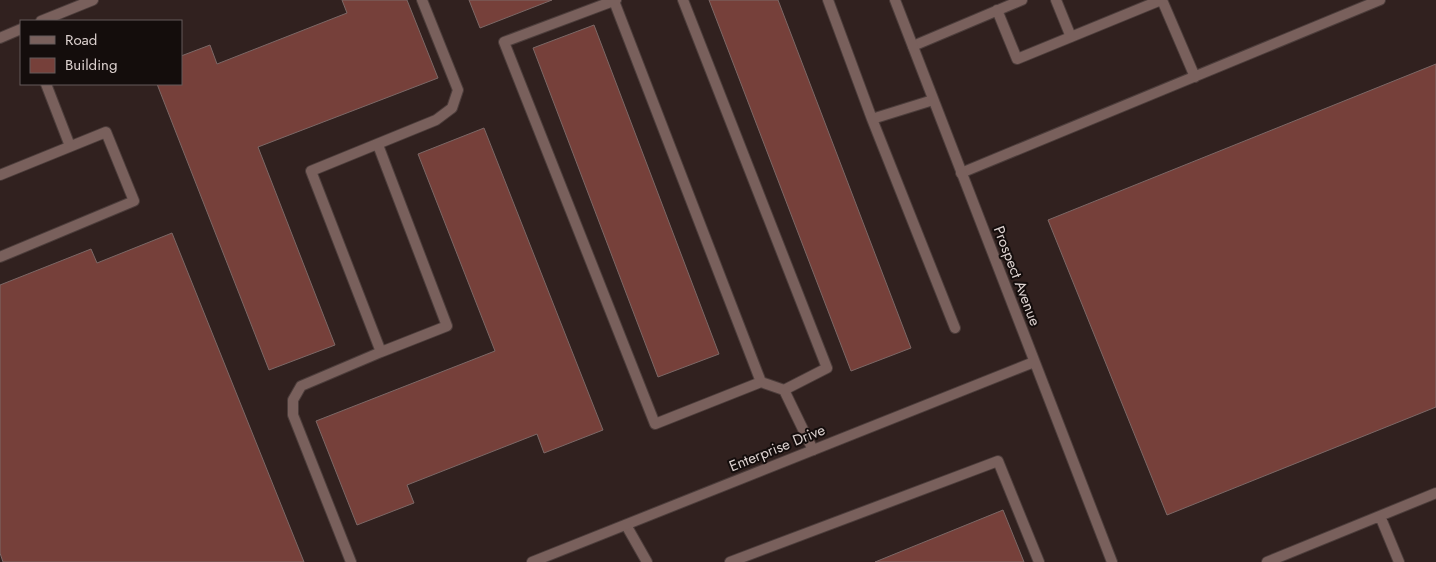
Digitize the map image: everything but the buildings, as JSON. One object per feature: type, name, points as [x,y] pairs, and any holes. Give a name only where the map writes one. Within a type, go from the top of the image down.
[{"type":"street","points":[[43,20],[92,0]]},
{"type":"street","points":[[381,352],[311,171],[436,120],[452,108],[458,90],[422,0]]},
{"type":"street","points":[[761,382],[615,0],[504,42],[655,424],[761,382],[784,390],[813,450]]},
{"type":"street","points":[[682,0],[828,368],[784,390]]},
{"type":"street","points":[[828,0],[872,120],[955,328]]},
{"type":"street","name":"Prospect Avenue","points":[[895,0],[1112,562]]},
{"type":"street","points":[[913,46],[1022,0]]},
{"type":"street","points":[[1056,0],[1072,37]]},
{"type":"street","points":[[997,10],[1017,59],[1162,0],[1195,77]]},
{"type":"street","points":[[961,173],[1380,0]]},
{"type":"street","points":[[0,38],[20,29]]},
{"type":"street","points":[[46,85],[70,146]]},
{"type":"street","points":[[872,120],[933,100]]},
{"type":"street","points":[[0,175],[106,132],[134,201],[0,257]]},
{"type":"street","points":[[351,562],[293,415],[293,400],[301,386],[447,326],[378,144]]},
{"type":"street","name":"Enterprise Drive","points":[[532,562],[1034,362]]},
{"type":"street","points":[[730,562],[998,461],[1039,562]]},
{"type":"street","points":[[1266,562],[1436,493]]},
{"type":"street","points":[[1380,516],[1399,562]]},
{"type":"street","points":[[626,524],[647,562]]}]
